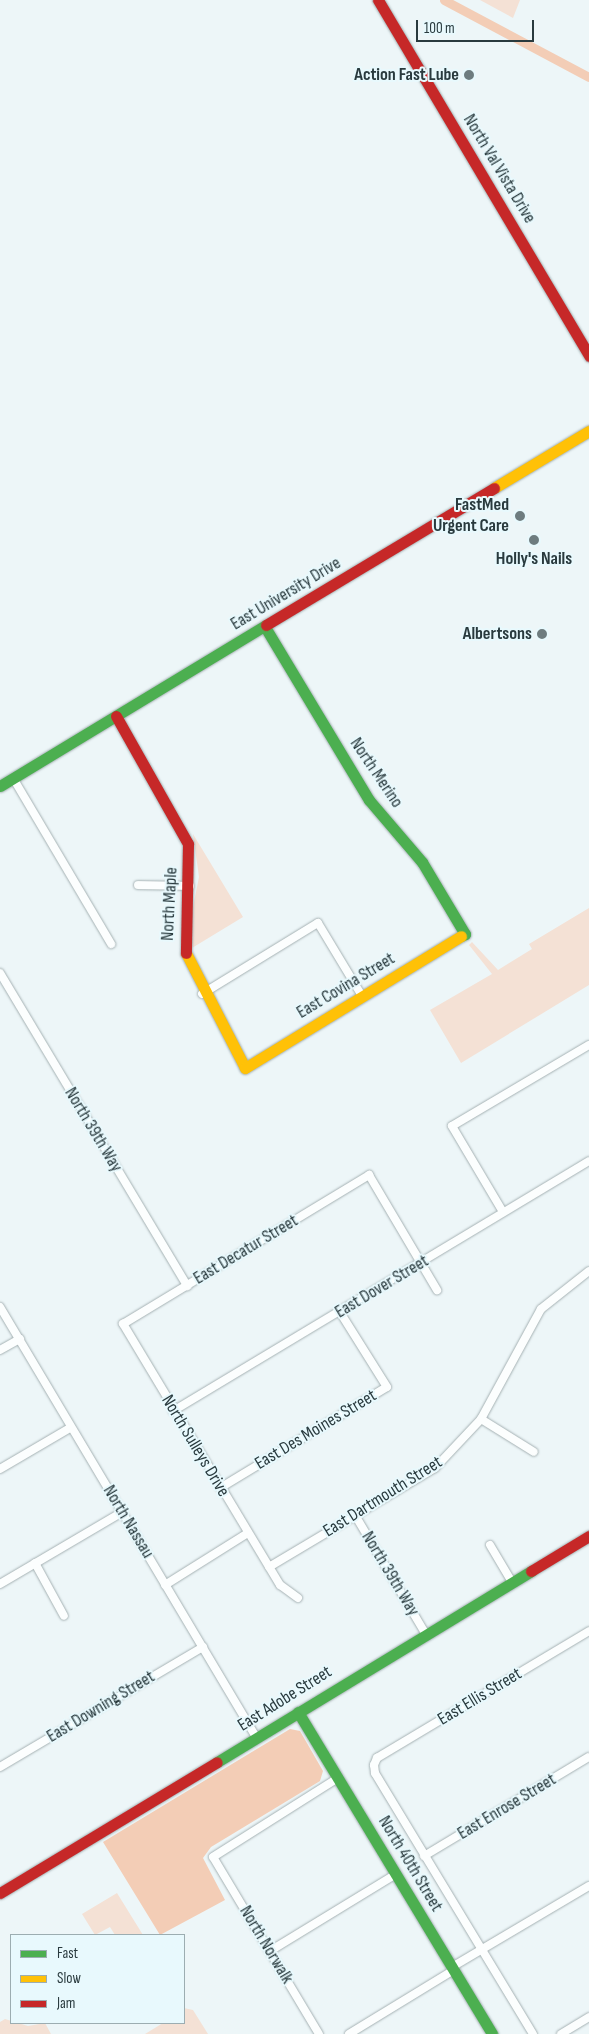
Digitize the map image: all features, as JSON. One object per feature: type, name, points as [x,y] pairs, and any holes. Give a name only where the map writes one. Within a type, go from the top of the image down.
[{"type":"street","name":"North Val Vista Drive","points":[[378,0],[589,356]]},
{"type":"street","name":"East University Drive","points":[[0,786],[589,431]]},
{"type":"street","name":"North Merino","points":[[265,626],[369,800],[422,862],[465,934]]},
{"type":"street","name":"North Maple","points":[[116,716],[180,825],[188,844],[190,886],[183,934],[187,964],[202,994],[245,1068]]},
{"type":"street","points":[[13,778],[112,944]]},
{"type":"street","points":[[138,885],[190,886]]},
{"type":"street","points":[[202,994],[318,923],[362,996]]},
{"type":"street","name":"East Covina Street","points":[[245,1068],[465,934]]},
{"type":"street","name":"North 39th Way","points":[[0,974],[187,1286]]},
{"type":"street","points":[[503,1212],[452,1126],[589,1046]]},
{"type":"street","name":"East Dover Street","points":[[174,1410],[589,1161]]},
{"type":"street","name":"East Decatur Street","points":[[123,1324],[369,1175],[421,1262]]},
{"type":"street","points":[[421,1262],[437,1290]]},
{"type":"street","name":"East Dartmouth Street","points":[[269,1568],[435,1468],[482,1419],[531,1323],[554,1296],[589,1271]]},
{"type":"street","name":"North Nassau","points":[[0,1307],[70,1428],[256,1737]]},
{"type":"street","name":"East Des Moines Street","points":[[220,1488],[387,1387],[340,1312]]},
{"type":"street","name":"North Sulleys Drive","points":[[123,1324],[269,1568],[280,1585],[298,1598]]},
{"type":"street","points":[[0,1350],[20,1339]]},
{"type":"street","points":[[482,1419],[534,1452]]},
{"type":"street","points":[[0,1469],[70,1428]]},
{"type":"street","points":[[0,1584],[122,1512]]},
{"type":"street","name":"North 39th Way","points":[[355,1515],[426,1633]]},
{"type":"street","points":[[165,1585],[248,1533]]},
{"type":"street","name":"East Adobe Street","points":[[1,1891],[589,1536]]},
{"type":"street","points":[[490,1545],[512,1582]]},
{"type":"street","points":[[35,1563],[64,1616]]},
{"type":"street","name":"East Ellis Street","points":[[424,1856],[375,1773],[374,1765],[377,1758],[589,1631]]},
{"type":"street","name":"East Downing Street","points":[[0,1767],[202,1647]]},
{"type":"street","name":"North 40th Street","points":[[298,1712],[492,2034]]},
{"type":"street","name":"East Enrose Street","points":[[424,1856],[589,1758]]},
{"type":"street","name":"North Norwalk","points":[[319,2034],[213,1857],[338,1778]]},
{"type":"street","points":[[424,1856],[533,2034]]},
{"type":"street","points":[[270,1951],[396,1874]]},
{"type":"street","points":[[350,2034],[482,1949],[589,1886]]},
{"type":"street","points":[[561,2034],[589,2017]]},
{"type":"shaded area","points":[[480,0],[520,0],[513,18]]},
{"type":"shaded area","points":[[193,834],[243,917],[192,948],[190,922],[199,877]]},
{"type":"shaded area","points":[[589,908],[589,985],[461,1063],[430,1010],[492,974],[469,945],[472,942],[498,970],[532,949],[529,944]]},
{"type":"shaded area","points":[[290,1729],[300,1731],[323,1771],[320,1781],[211,1847],[203,1858],[225,1900],[162,1934],[159,1934],[103,1842]]},
{"type":"shaded area","points":[[117,1893],[142,1934],[114,1934],[110,1927],[94,1934],[82,1914]]},
{"type":"shaded area","points":[[185,2008],[193,2010],[208,2034],[145,2034],[161,2024],[185,2024]]},
{"type":"shaded area","points":[[5,2019],[10,2021],[10,2024],[28,2026],[46,2024],[51,2034],[0,2034],[0,2022]]},
{"type":"waterway","points":[[444,0],[589,77]]},
{"type":"traffic: fast","points":[[0,786],[266,625]]},
{"type":"traffic: fast","points":[[265,627],[369,800],[422,862],[465,934],[461,936]]},
{"type":"traffic: fast","points":[[217,1762],[531,1571]]},
{"type":"traffic: fast","points":[[298,1712],[492,2034]]},
{"type":"traffic: slow","points":[[494,488],[589,431]]},
{"type":"traffic: slow","points":[[186,953],[245,1068],[461,936]]},
{"type":"traffic: jam","points":[[378,0],[589,356]]},
{"type":"traffic: jam","points":[[266,625],[494,488]]},
{"type":"traffic: jam","points":[[116,716],[188,844],[186,953]]},
{"type":"traffic: jam","points":[[531,1571],[589,1536]]},
{"type":"traffic: jam","points":[[0,1893],[217,1762]]},
{"type":"place","name":"Action Fast Lube","points":[[469,75]]},
{"type":"place","name":"FastMed Urgent Care","points":[[520,516]]},
{"type":"place","name":"Holly's Nails","points":[[534,540]]},
{"type":"place","name":"Albertsons","points":[[542,634]]}]
